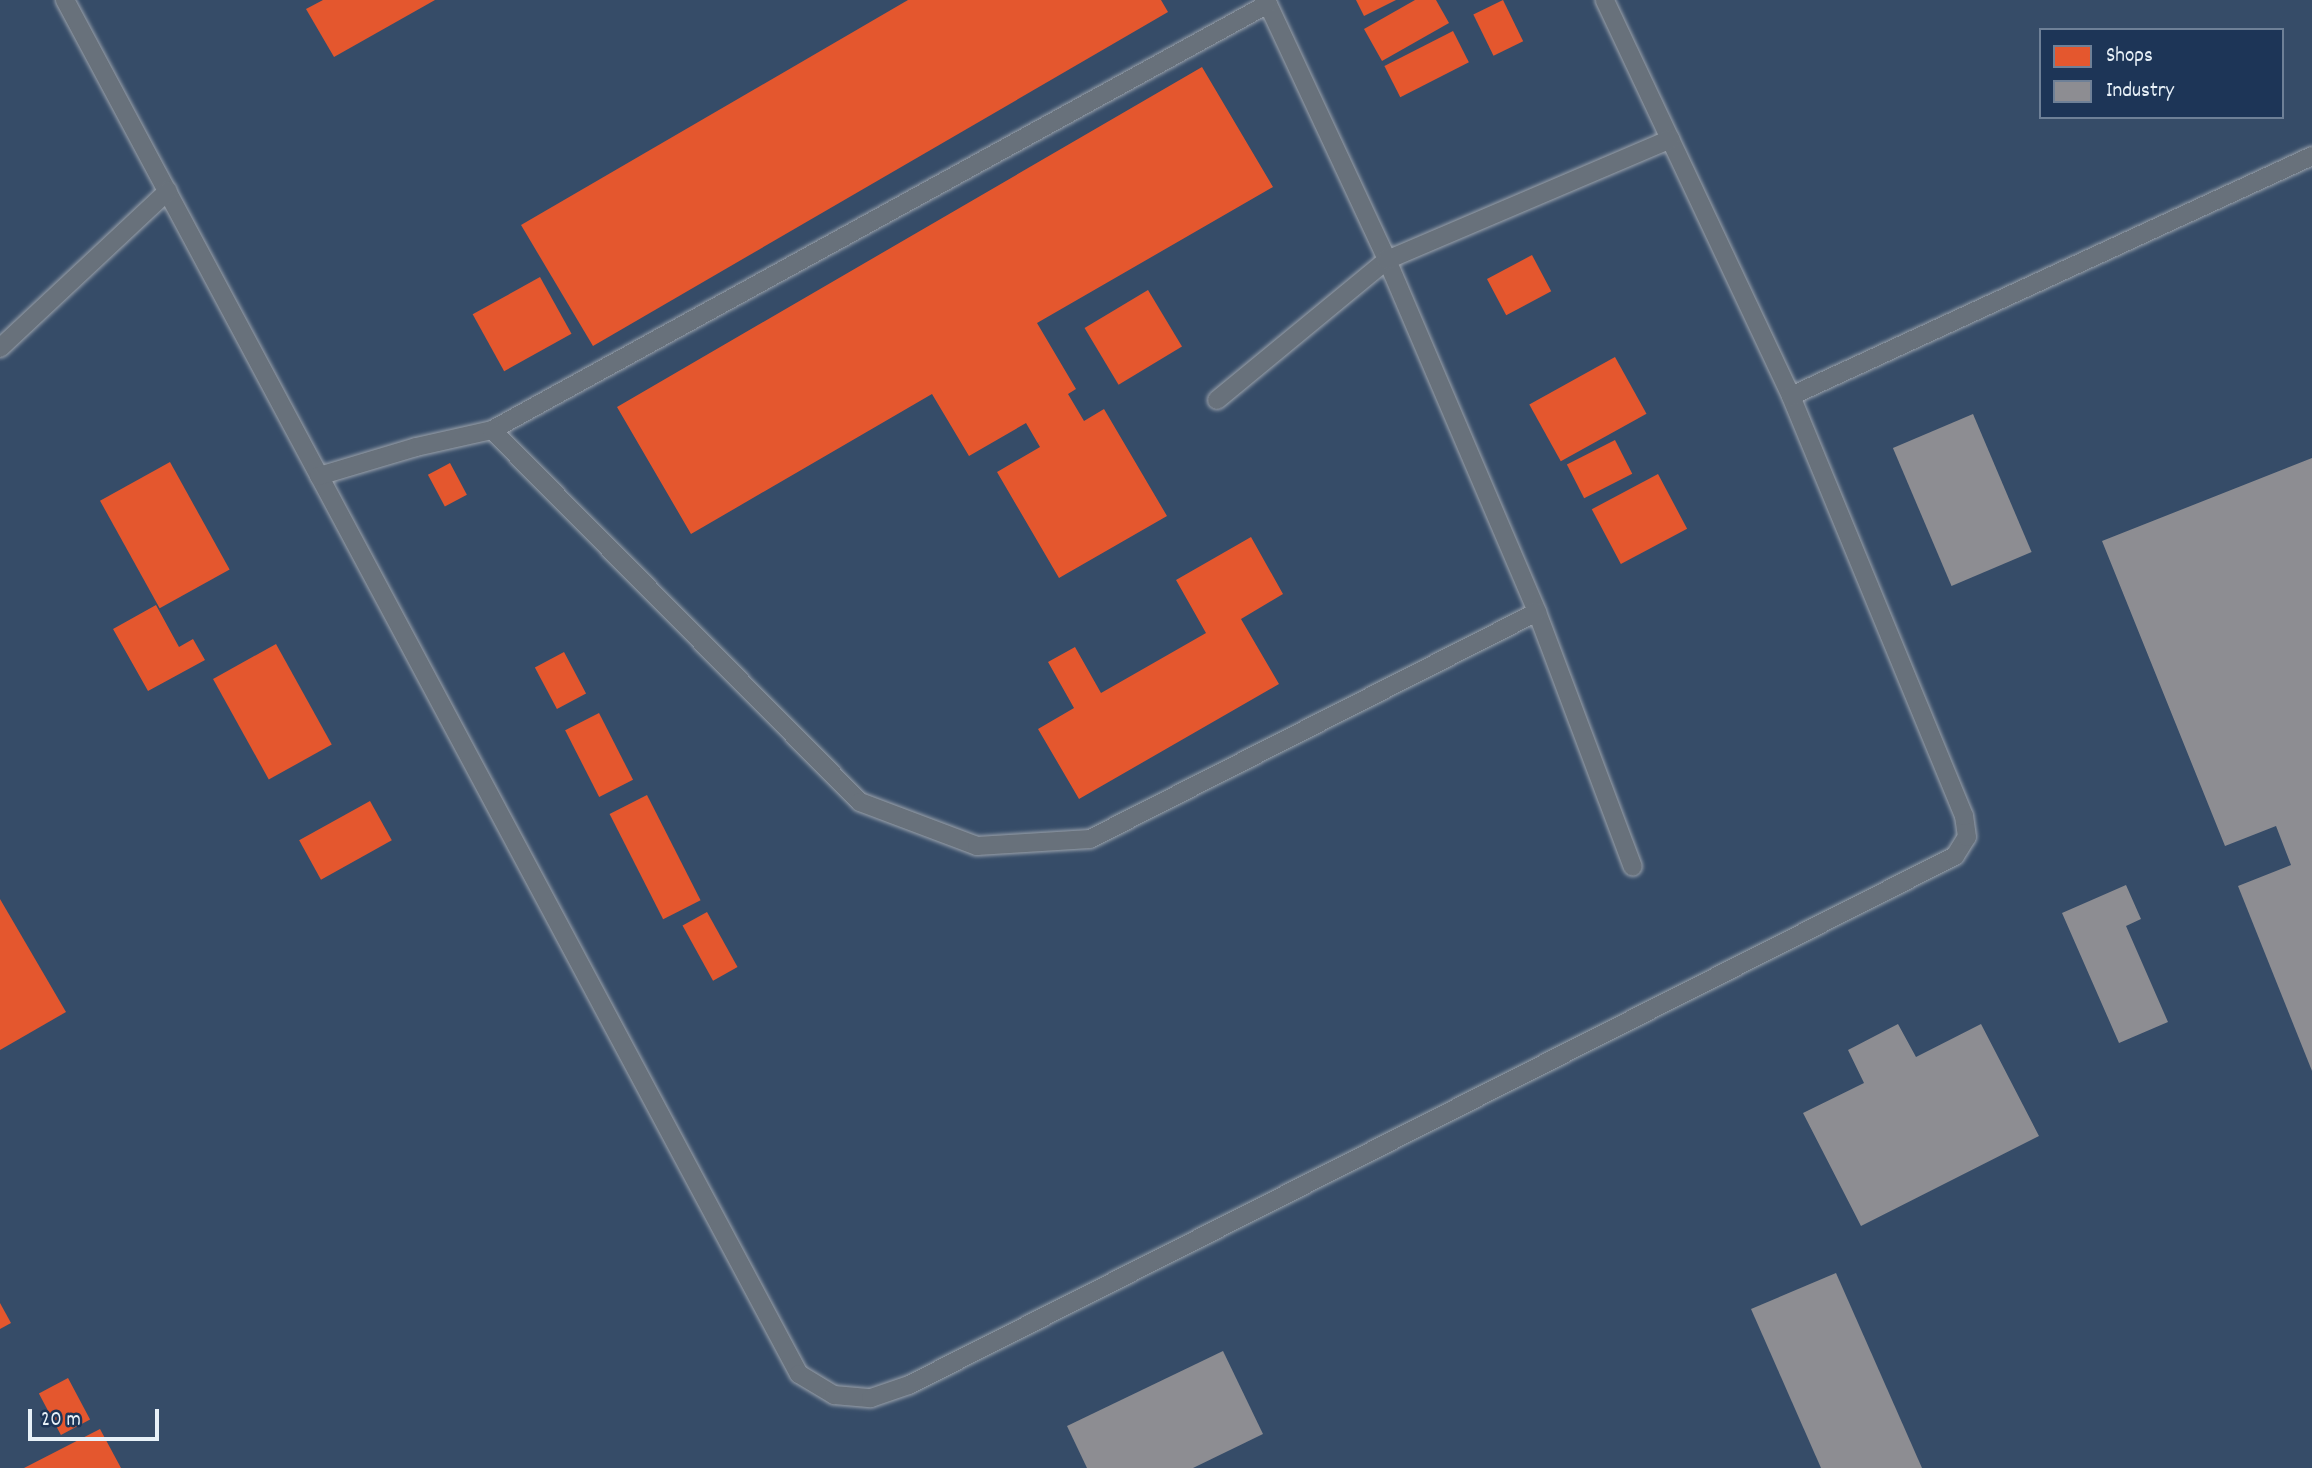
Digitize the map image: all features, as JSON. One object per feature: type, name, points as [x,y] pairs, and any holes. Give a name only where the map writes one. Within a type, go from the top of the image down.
[{"type":"lane","points":[[65,0],[799,1374],[834,1395],[871,1398],[909,1385],[1955,856],[1967,837],[1964,816],[1791,396],[1605,0]]},
{"type":"lane","points":[[319,477],[416,447],[492,430],[1267,2],[1387,260],[1536,612],[1633,867]]},
{"type":"lane","points":[[1217,400],[1387,260],[1670,139]]},
{"type":"lane","points":[[1791,396],[2312,156]]},
{"type":"lane","points":[[0,348],[168,191]]},
{"type":"lane","points":[[492,430],[860,802],[977,846],[1090,839],[1536,612]]},
{"type":"shaded area","points":[[0,0],[2312,0],[2312,1468],[0,1468]]},
{"type":"building: Shops","points":[[323,0],[435,0],[334,57],[306,9]]},
{"type":"building: Shops","points":[[908,0],[1161,0],[1168,12],[593,346],[521,225]]},
{"type":"building: Shops","points":[[1356,0],[1396,0],[1364,16]]},
{"type":"building: Shops","points":[[1415,0],[1436,0],[1449,23],[1382,61],[1364,29]]},
{"type":"building: Shops","points":[[1503,0],[1523,41],[1494,56],[1473,14]]},
{"type":"building: Shops","points":[[1453,31],[1469,62],[1400,97],[1384,66]]},
{"type":"building: Shops","points":[[1202,67],[1273,187],[1037,323],[1076,389],[1068,394],[1084,421],[1104,409],[1167,516],[1059,578],[997,472],[1040,447],[1026,423],[969,456],[932,394],[691,534],[617,407]]},
{"type":"building: Shops","points":[[1532,255],[1551,291],[1506,315],[1487,279]]},
{"type":"building: Shops","points":[[540,277],[572,334],[504,371],[473,314]]},
{"type":"building: Shops","points":[[1148,290],[1182,347],[1119,385],[1085,328]]},
{"type":"building: Shops","points":[[1615,357],[1647,414],[1561,461],[1529,405]]},
{"type":"building: Shops","points":[[1615,440],[1632,474],[1584,498],[1567,465]]},
{"type":"building: Shops","points":[[170,462],[230,570],[160,608],[100,501]]},
{"type":"building: Shops","points":[[450,463],[467,495],[445,507],[428,475]]},
{"type":"building: Shops","points":[[1658,474],[1687,529],[1621,564],[1592,509]]},
{"type":"building: Shops","points":[[1251,537],[1283,594],[1241,619],[1279,684],[1079,799],[1038,729],[1074,708],[1048,662],[1075,647],[1101,693],[1206,633],[1176,580]]},
{"type":"building: Shops","points":[[156,605],[179,647],[193,639],[205,660],[148,691],[113,629]]},
{"type":"building: Shops","points":[[276,644],[332,745],[269,779],[213,679]]},
{"type":"building: Shops","points":[[564,652],[586,693],[557,709],[535,667]]},
{"type":"building: Shops","points":[[599,713],[633,780],[599,797],[565,730]]},
{"type":"building: Shops","points":[[647,795],[701,900],[663,919],[610,814]]},
{"type":"building: Shops","points":[[370,801],[392,840],[321,880],[299,840]]},
{"type":"building: Shops","points":[[0,899],[66,1012],[0,1050]]},
{"type":"building: Shops","points":[[707,912],[738,967],[713,981],[683,926]]},
{"type":"building: Shops","points":[[0,1303],[11,1323],[0,1329]]},
{"type":"building: Shops","points":[[68,1378],[90,1419],[61,1435],[39,1393]]},
{"type":"building: Shops","points":[[100,1429],[121,1468],[24,1468]]},
{"type":"building: Industry","points":[[1973,414],[2032,552],[1952,586],[1893,448]]},
{"type":"building: Industry","points":[[2312,458],[2312,1071],[2238,886],[2291,865],[2276,826],[2225,846],[2102,541]]},
{"type":"building: Industry","points":[[2126,885],[2141,919],[2126,926],[2168,1022],[2119,1043],[2062,913]]},
{"type":"building: Industry","points":[[1898,1024],[1916,1057],[1981,1024],[2039,1136],[1861,1226],[1803,1113],[1864,1083],[1848,1050]]},
{"type":"building: Industry","points":[[1836,1273],[1922,1468],[1821,1468],[1751,1309]]},
{"type":"building: Industry","points":[[1223,1351],[1263,1434],[1193,1468],[1087,1468],[1067,1426]]}]
